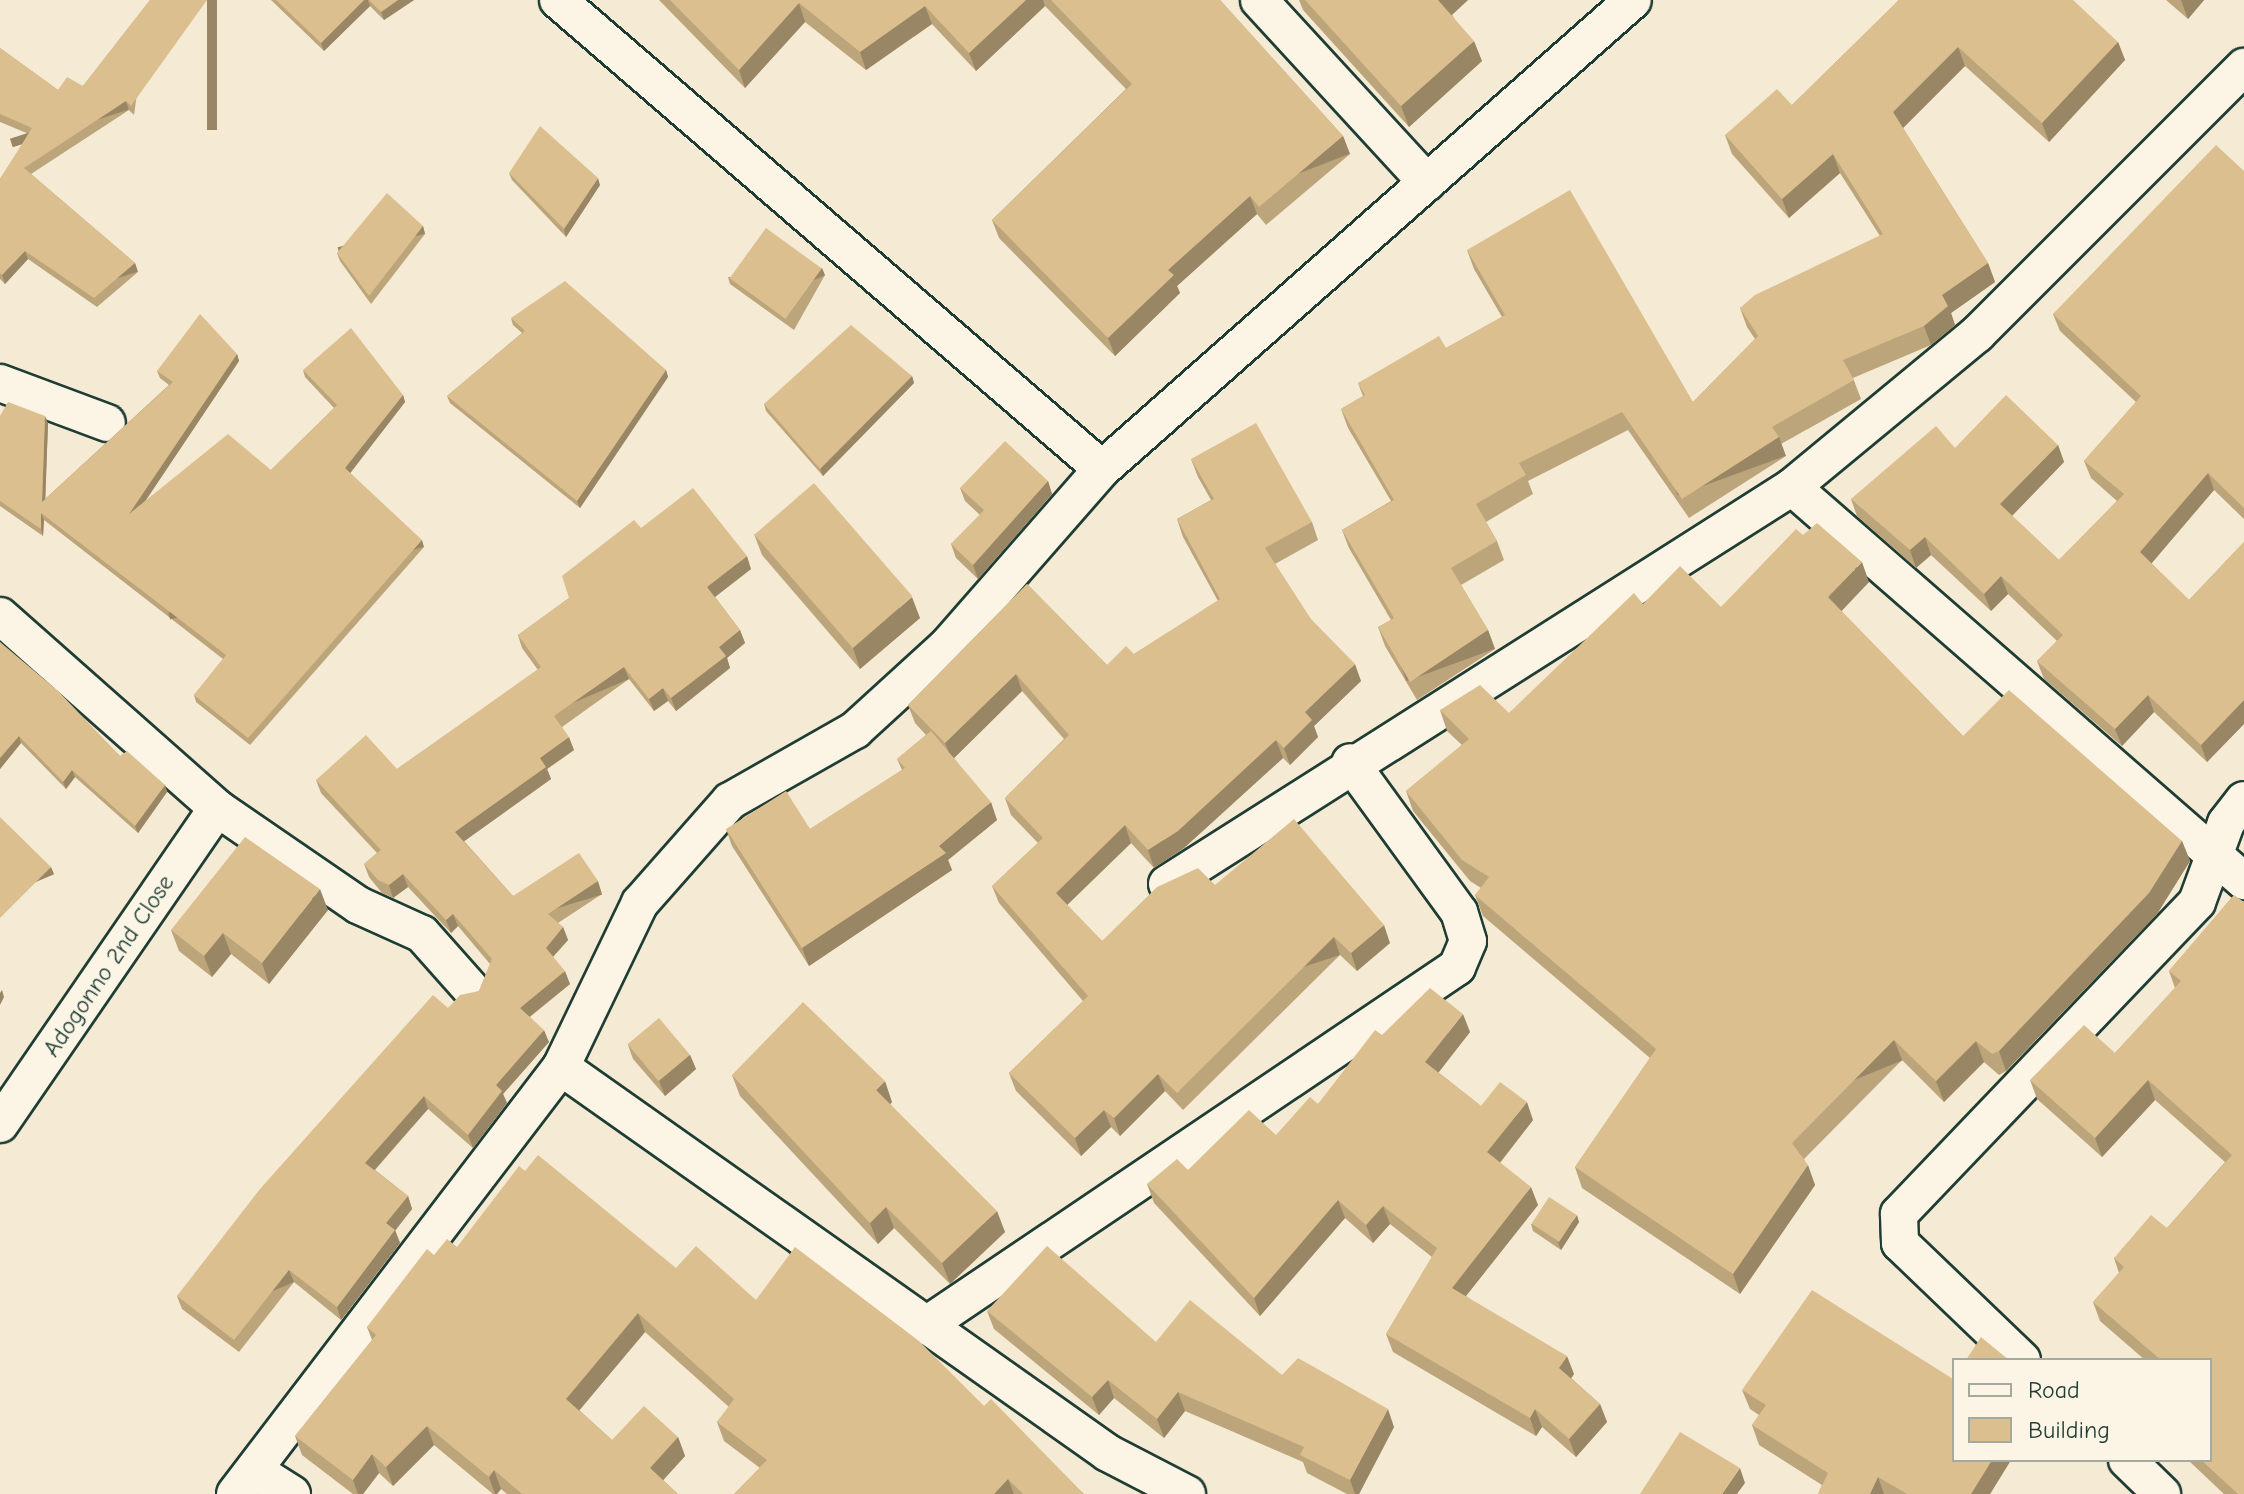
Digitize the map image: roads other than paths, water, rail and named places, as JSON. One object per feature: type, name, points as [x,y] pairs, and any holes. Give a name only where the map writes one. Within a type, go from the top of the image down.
[{"type":"street","points":[[558,0],[1102,469]]},
{"type":"street","points":[[1259,0],[1427,183]]},
{"type":"street","points":[[292,1494],[245,1482],[561,1067],[640,903],[730,801],[855,730],[947,646],[1102,469],[1633,0]]},
{"type":"street","points":[[1167,884],[1350,762],[1792,487],[1977,334],[2244,67]]},
{"type":"street","points":[[0,383],[107,423]]},
{"type":"street","points":[[1792,487],[2244,881]]},
{"type":"street","points":[[0,616],[217,808],[358,905],[422,934],[470,988]]},
{"type":"street","points":[[925,1326],[1457,967],[1468,941],[1459,912],[1350,762]]},
{"type":"street","points":[[2020,1358],[1900,1243],[1899,1214],[2197,902],[2213,857],[2244,800]]},
{"type":"street","name":"Adogonno 2nd Close","points":[[0,1124],[217,808]]},
{"type":"street","points":[[561,1067],[1108,1453],[1187,1494]]},
{"type":"street","points":[[2129,1462],[2162,1494]]}]
